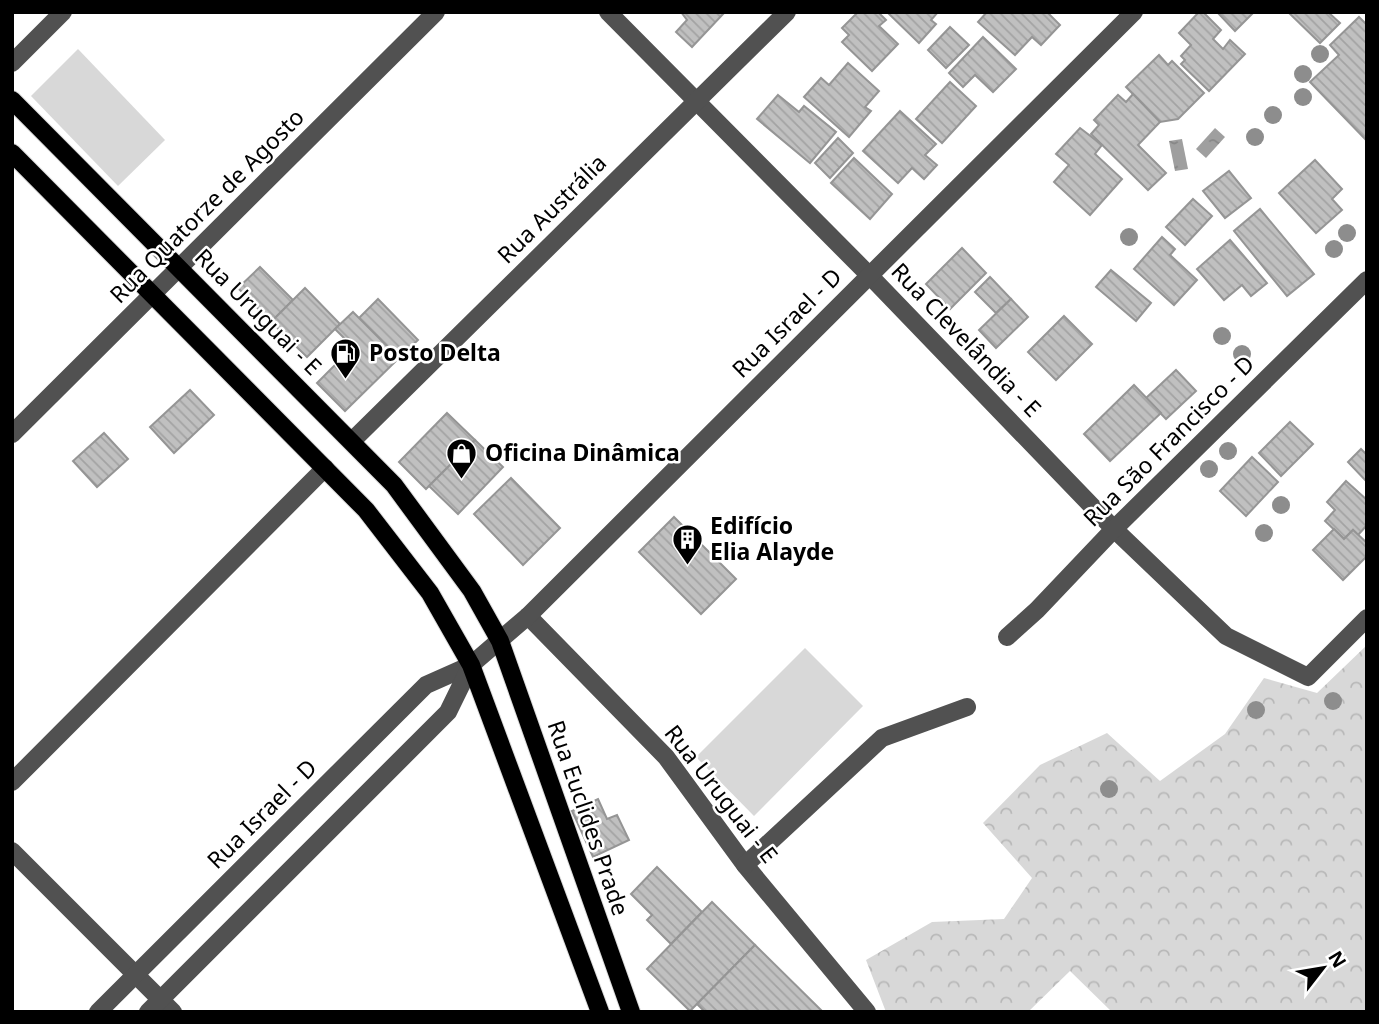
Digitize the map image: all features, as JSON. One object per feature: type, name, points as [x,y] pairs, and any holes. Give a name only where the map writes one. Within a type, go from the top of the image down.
[{"type":"main road","name":"Rua Uruguai - E","points":[[12,100],[394,485],[432,533],[472,592],[500,641]]},
{"type":"main road","points":[[12,153],[366,510],[430,593],[471,665],[600,1012]]},
{"type":"main road","name":"Rua Euclides Prade","points":[[500,641],[631,1012]]},
{"type":"street","points":[[12,63],[63,12]]},
{"type":"street","name":"Rua Quatorze de Agosto","points":[[12,434],[436,12]]},
{"type":"street","name":"Rua Clevelândia - E","points":[[608,12],[870,276],[1114,529],[1226,636],[1308,677],[1367,618]]},
{"type":"street","name":"Rua Austrália","points":[[352,441],[787,12]]},
{"type":"street","name":"Rua Israel - D","points":[[98,1012],[426,685],[471,665],[528,616],[1134,12]]},
{"type":"street","name":"Rua São Francisco - D","points":[[1007,637],[1367,280]]},
{"type":"street","points":[[12,782],[325,468]]},
{"type":"street","name":"Rua Uruguai - E","points":[[528,616],[666,757],[745,865],[867,1012]]},
{"type":"street","name":"Rua Israel - D","points":[[160,1008],[448,712],[471,665]]},
{"type":"street","points":[[745,865],[882,738],[967,707]]},
{"type":"street","points":[[12,851],[135,974],[160,1008]]},
{"type":"green space","points":[[78,49],[165,140],[118,186],[31,96]]},
{"type":"green space","points":[[1367,645],[1367,1012],[1112,1012],[1070,971],[1028,1012],[886,1012],[866,960],[932,922],[1004,919],[1032,878],[983,823],[1040,765],[1107,733],[1160,781],[1225,734],[1264,678],[1317,693]]},
{"type":"green space","points":[[805,648],[863,706],[754,816],[696,757]]},
{"type":"water","points":[[1215,128],[1225,137],[1206,158],[1196,149]]},
{"type":"water","points":[[1182,139],[1188,169],[1175,171],[1169,141]]},
{"type":"building","points":[[681,12],[724,13],[692,47],[676,32],[687,20]]},
{"type":"building","points":[[858,12],[878,12],[886,20],[879,26],[898,44],[872,71],[842,42],[849,35],[842,28]]},
{"type":"building","points":[[887,12],[938,12],[931,20],[936,24],[919,43]]},
{"type":"building","points":[[987,12],[1047,12],[1060,25],[1041,45],[1032,37],[1015,55],[978,22]]},
{"type":"building","points":[[1199,12],[1203,12],[1221,30],[1213,39],[1223,49],[1230,40],[1245,54],[1209,91],[1181,64],[1185,60],[1181,56],[1191,45],[1179,33]]},
{"type":"building","points":[[1217,12],[1254,12],[1235,31]]},
{"type":"building","points":[[1288,12],[1328,12],[1340,23],[1320,43]]},
{"type":"building","points":[[1359,17],[1367,25],[1367,141],[1310,82],[1339,55],[1330,45]]},
{"type":"building","points":[[950,27],[969,45],[946,68],[928,50]]},
{"type":"building","points":[[983,37],[1016,69],[993,92],[975,75],[963,87],[949,73]]},
{"type":"building","points":[[1159,55],[1168,65],[1172,61],[1204,93],[1178,119],[1160,122],[1126,87]]},
{"type":"building","points":[[848,63],[879,91],[865,107],[871,111],[849,137],[804,97],[821,78],[829,85]]},
{"type":"building","points":[[950,82],[976,106],[942,143],[916,119]]},
{"type":"building","points":[[1133,94],[1160,122],[1138,145],[1166,173],[1148,190],[1091,134],[1099,125],[1094,120],[1118,95],[1126,102]]},
{"type":"building","points":[[778,95],[799,112],[804,106],[836,132],[810,163],[757,119]]},
{"type":"building","points":[[900,111],[936,144],[925,155],[937,165],[924,179],[912,168],[898,183],[863,151]]},
{"type":"building","points":[[1080,128],[1102,145],[1095,154],[1122,179],[1090,215],[1054,182],[1069,165],[1056,154]]},
{"type":"building","points":[[838,138],[853,153],[830,178],[815,163]]},
{"type":"building","points":[[854,158],[892,194],[870,219],[831,183]]},
{"type":"building","points":[[1315,160],[1342,189],[1332,199],[1342,210],[1316,233],[1279,193]]},
{"type":"building","points":[[1229,171],[1251,198],[1225,218],[1203,191]]},
{"type":"building","points":[[1193,199],[1212,216],[1185,245],[1166,227]]},
{"type":"building","points":[[1260,209],[1314,274],[1287,296],[1234,231]]},
{"type":"building","points":[[1162,237],[1175,249],[1170,255],[1197,280],[1174,305],[1134,269]]},
{"type":"building","points":[[1230,240],[1267,283],[1251,296],[1242,285],[1224,300],[1197,269]]},
{"type":"building","points":[[962,248],[986,273],[950,309],[926,284]]},
{"type":"building","points":[[260,267],[293,300],[271,322],[238,288]]},
{"type":"building","points":[[1111,270],[1151,303],[1136,321],[1096,287]]},
{"type":"building","points":[[990,277],[1011,299],[996,313],[975,292]]},
{"type":"building","points":[[305,288],[340,324],[307,357],[271,322]]},
{"type":"building","points":[[378,299],[418,340],[399,358],[359,318]]},
{"type":"building","points":[[1011,299],[1028,317],[996,348],[979,330]]},
{"type":"building","points":[[353,312],[399,358],[345,411],[317,383],[353,347],[335,329]]},
{"type":"building","points":[[1064,316],[1092,344],[1056,380],[1028,352]]},
{"type":"building","points":[[1176,370],[1196,391],[1166,419],[1146,398]]},
{"type":"building","points":[[1134,385],[1161,413],[1110,461],[1084,434]]},
{"type":"building","points":[[190,390],[214,415],[174,453],[150,427]]},
{"type":"building","points":[[447,413],[475,440],[426,489],[399,462]]},
{"type":"building","points":[[1290,422],[1313,444],[1281,476],[1259,453]]},
{"type":"building","points":[[104,433],[128,459],[97,487],[73,461]]},
{"type":"building","points":[[475,440],[503,467],[458,514],[429,486]]},
{"type":"building","points":[[1361,449],[1367,455],[1367,482],[1348,462]]},
{"type":"building","points":[[1252,457],[1278,482],[1246,516],[1220,491]]},
{"type":"building","points":[[511,478],[560,528],[523,565],[474,514]]},
{"type":"building","points":[[1346,481],[1367,500],[1367,525],[1358,535],[1353,530],[1344,539],[1325,521],[1335,510],[1327,502]]},
{"type":"building","name":"Edifício Elia Alayde","points":[[674,517],[736,579],[701,614],[639,552]]},
{"type":"building","points":[[1334,529],[1344,539],[1353,530],[1367,543],[1367,556],[1343,580],[1313,550]]},
{"type":"building","points":[[598,799],[607,819],[617,815],[629,840],[593,857],[572,811]]},
{"type":"building","points":[[657,867],[702,912],[671,944],[647,920],[652,915],[631,894]]},
{"type":"building","points":[[712,902],[755,945],[690,1011],[647,969]]},
{"type":"building","points":[[755,945],[823,1012],[705,1012],[697,1004]]},
{"type":"place","name":"Posto Delta","points":[[346,380]]},
{"type":"place","name":"Oficina Dinâmica","points":[[462,480]]},
{"type":"place","name":"Edifício Elia Alayde","points":[[687,566]]}]
